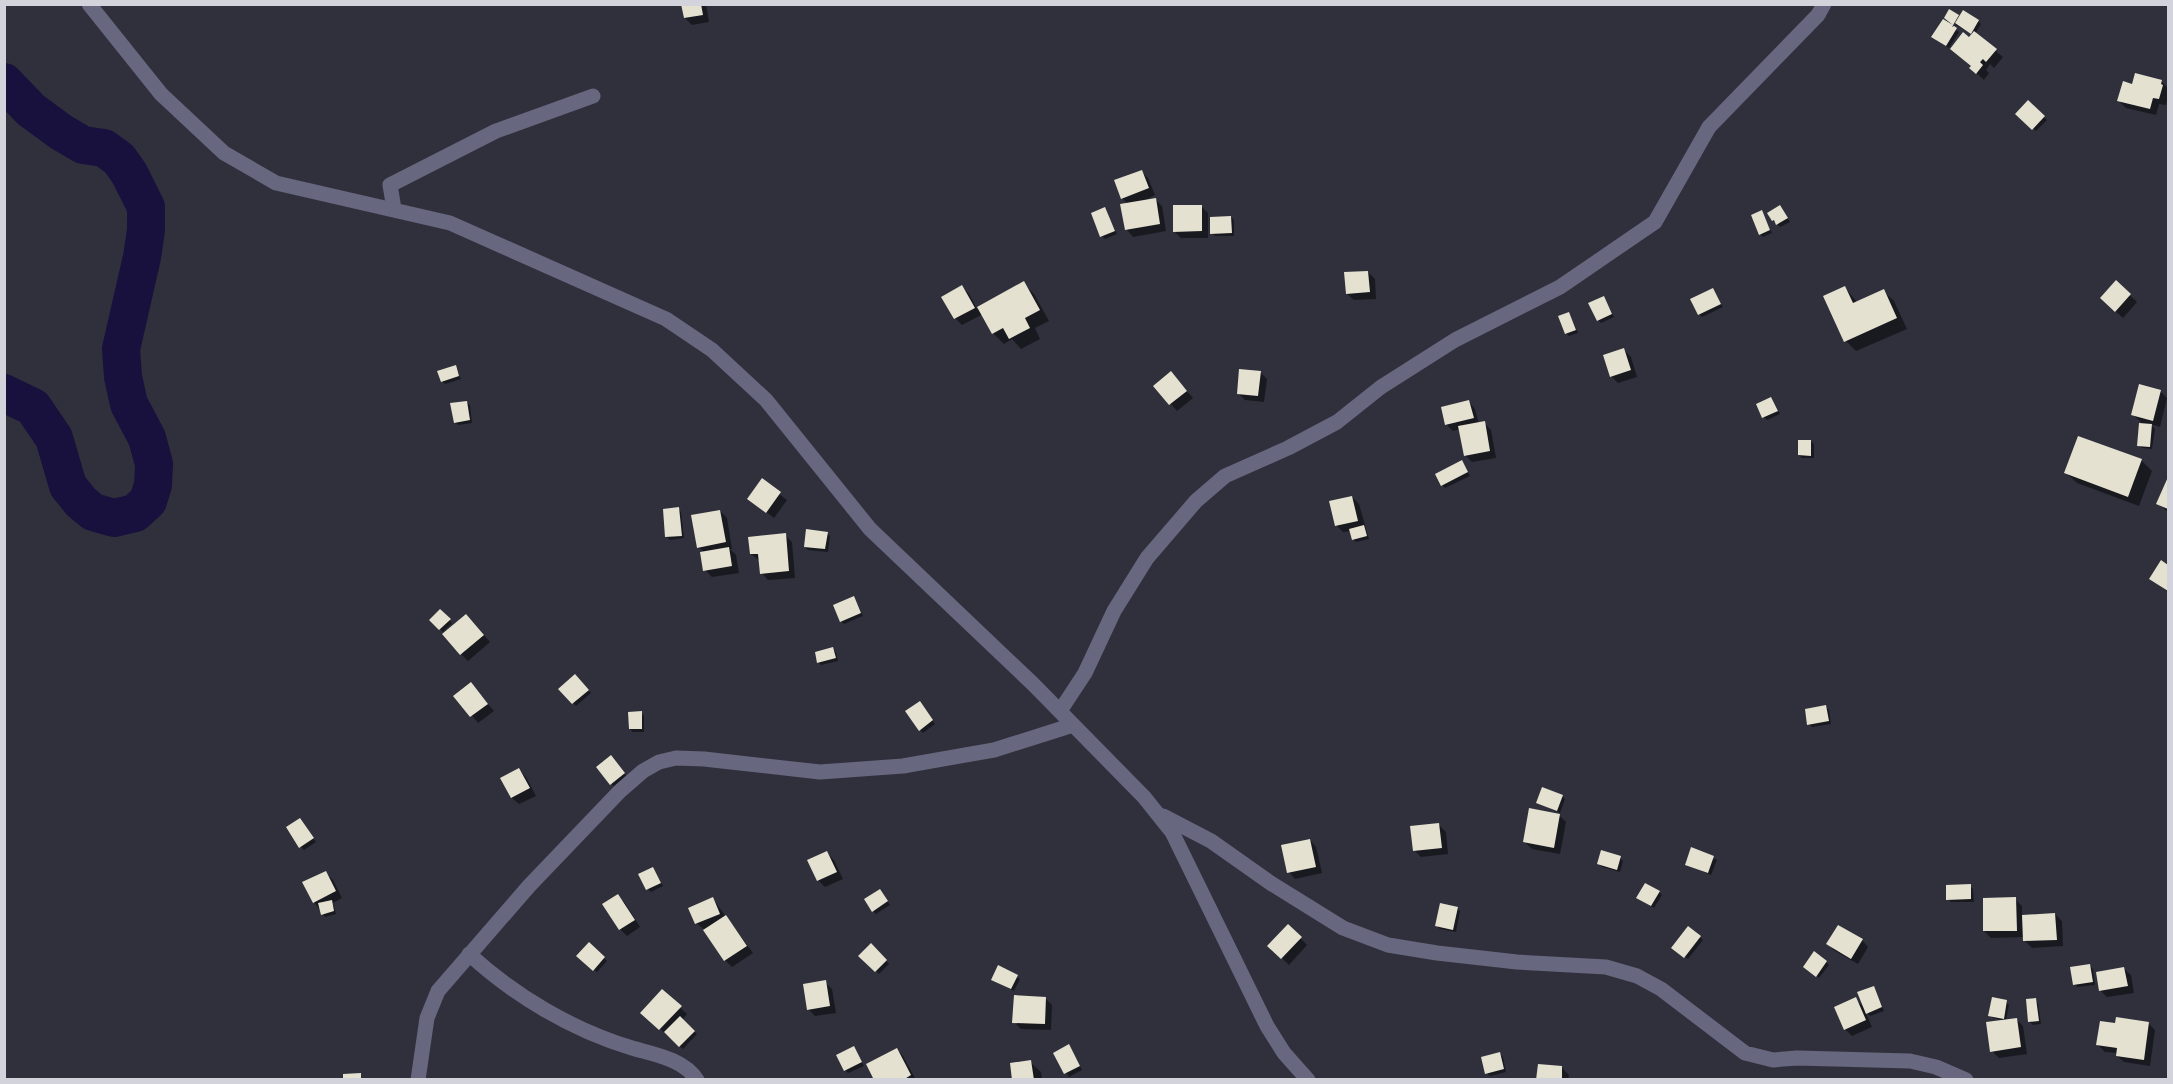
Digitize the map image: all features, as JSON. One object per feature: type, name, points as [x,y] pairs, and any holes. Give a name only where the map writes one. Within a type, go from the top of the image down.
[{"type":"street","points":[[89,4],[161,94],[224,153],[276,183],[450,223],[666,319],[712,350],[766,400],[870,529],[1060,711],[1144,797],[1172,832],[1267,1026],[1284,1053],[1308,1080]]},
{"type":"street","points":[[1060,711],[1085,673],[1114,611],[1147,558],[1196,501],[1226,476],[1288,448],[1337,422],[1381,387],[1455,340],[1560,287],[1655,222],[1709,127],[1818,15],[1824,4]]},
{"type":"street","points":[[394,209],[390,185],[496,131],[593,96]]},
{"type":"street","points":[[418,1080],[427,1018],[438,991],[529,886],[620,791],[643,771],[659,762],[676,758],[704,759],[820,772],[903,766],[994,750],[1072,725]]},
{"type":"street","points":[[1157,813],[1211,842],[1272,884],[1343,928],[1388,945],[1517,962],[1606,968],[1637,976],[1661,989],[1745,1053],[1757,1057],[1773,1060],[1797,1058],[1910,1061],[1936,1067],[1966,1080]]},
{"type":"street","points":[[469,954],[493,976],[560,1019],[613,1042],[674,1061],[697,1080]]},
{"type":"building","points":[[681,4],[701,4],[703,15],[684,18]]},
{"type":"building","points":[[1949,9],[1959,15],[1952,27],[1957,28],[1946,46],[1931,37],[1943,19],[1953,25],[1944,18]]},
{"type":"building","points":[[1963,10],[1979,20],[1971,34],[1955,23]]},
{"type":"building","points":[[1974,31],[1997,49],[1986,62],[1983,59],[1980,62],[1983,65],[1976,74],[1969,68],[1971,66],[1950,49],[1963,32],[1969,37]]},
{"type":"building","points":[[2135,73],[2162,80],[2159,99],[2153,98],[2150,109],[2117,101],[2123,81],[2132,84]]},
{"type":"building","points":[[2028,100],[2045,116],[2032,130],[2015,114]]},
{"type":"building","points":[[1142,170],[1149,188],[1121,199],[1114,180]]},
{"type":"building","points":[[1156,198],[1160,224],[1125,230],[1120,204]]},
{"type":"building","points":[[1173,205],[1202,205],[1202,231],[1173,232]]},
{"type":"building","points":[[1780,205],[1788,218],[1776,225],[1767,213]]},
{"type":"building","points":[[1105,207],[1115,231],[1100,237],[1091,213]]},
{"type":"building","points":[[1762,210],[1770,230],[1759,235],[1751,215]]},
{"type":"building","points":[[1231,216],[1232,233],[1210,234],[1210,217]]},
{"type":"building","points":[[1368,271],[1370,292],[1346,294],[1344,272]]},
{"type":"building","points":[[2116,280],[2131,294],[2115,312],[2100,298]]},
{"type":"building","points":[[1024,281],[1040,310],[1025,318],[1030,328],[1009,339],[1003,328],[992,334],[977,307]]},
{"type":"building","points":[[962,285],[975,308],[954,319],[941,297]]},
{"type":"building","points":[[1845,286],[1853,303],[1884,289],[1897,318],[1844,342],[1823,296]]},
{"type":"building","points":[[1713,288],[1721,304],[1698,315],[1690,299]]},
{"type":"building","points":[[1604,296],[1612,314],[1597,321],[1588,303]]},
{"type":"building","points":[[1569,312],[1576,330],[1565,334],[1558,316]]},
{"type":"building","points":[[1624,348],[1631,370],[1610,377],[1603,355]]},
{"type":"building","points":[[456,365],[459,376],[441,382],[437,371]]},
{"type":"building","points":[[1239,369],[1261,371],[1258,396],[1237,394]]},
{"type":"building","points":[[1171,371],[1187,391],[1169,405],[1153,386]]},
{"type":"building","points":[[2139,384],[2161,390],[2153,421],[2131,415]]},
{"type":"building","points":[[1771,397],[1778,411],[1762,418],[1756,404]]},
{"type":"building","points":[[1469,400],[1474,418],[1445,425],[1441,407]]},
{"type":"building","points":[[467,401],[470,420],[454,423],[450,403]]},
{"type":"building","points":[[1485,421],[1490,451],[1464,456],[1458,426]]},
{"type":"building","points":[[2139,423],[2152,424],[2150,447],[2137,446]]},
{"type":"building","points":[[2078,436],[2142,459],[2128,497],[2064,473]]},
{"type":"building","points":[[1798,440],[1811,440],[1811,456],[1798,455]]},
{"type":"building","points":[[1462,460],[1468,472],[1441,486],[1435,474]]},
{"type":"building","points":[[2168,477],[2168,509],[2156,504]]},
{"type":"building","points":[[762,478],[781,492],[766,513],[747,499]]},
{"type":"building","points":[[1352,496],[1358,521],[1335,526],[1329,501]]},
{"type":"building","points":[[679,507],[682,536],[665,537],[663,509]]},
{"type":"building","points":[[720,510],[726,542],[697,548],[691,515]]},
{"type":"building","points":[[1364,525],[1367,536],[1352,540],[1349,529]]},
{"type":"building","points":[[806,529],[828,532],[825,549],[804,547]]},
{"type":"building","points":[[786,533],[789,571],[760,574],[758,554],[750,554],[748,537]]},
{"type":"building","points":[[729,547],[732,566],[703,571],[700,552]]},
{"type":"building","points":[[2161,560],[2168,565],[2168,591],[2149,579]]},
{"type":"building","points":[[854,596],[861,613],[840,622],[833,605]]},
{"type":"building","points":[[440,609],[451,619],[439,630],[429,620]]},
{"type":"building","points":[[466,614],[484,635],[460,655],[442,634]]},
{"type":"building","points":[[833,647],[836,658],[817,663],[815,652]]},
{"type":"building","points":[[575,674],[589,690],[572,704],[558,689]]},
{"type":"building","points":[[471,682],[488,704],[470,717],[453,696]]},
{"type":"building","points":[[920,701],[933,720],[919,731],[905,711]]},
{"type":"building","points":[[1826,705],[1829,721],[1807,725],[1805,709]]},
{"type":"building","points":[[642,711],[642,729],[629,729],[628,712]]},
{"type":"building","points":[[611,755],[625,773],[610,785],[596,767]]},
{"type":"building","points":[[519,768],[530,788],[511,798],[500,778]]},
{"type":"building","points":[[1542,787],[1563,795],[1557,811],[1536,803]]},
{"type":"building","points":[[1529,808],[1560,814],[1554,848],[1523,842]]},
{"type":"building","points":[[300,818],[314,838],[299,848],[286,827]]},
{"type":"building","points":[[1439,823],[1442,848],[1413,851],[1410,826]]},
{"type":"building","points":[[1310,839],[1316,867],[1287,873],[1281,845]]},
{"type":"building","points":[[1691,847],[1714,856],[1708,873],[1685,865]]},
{"type":"building","points":[[1601,850],[1621,856],[1617,870],[1597,864]]},
{"type":"building","points":[[827,851],[837,872],[817,881],[807,860]]},
{"type":"building","points":[[653,867],[661,883],[646,890],[638,874]]},
{"type":"building","points":[[326,871],[336,891],[313,903],[302,882]]},
{"type":"building","points":[[1645,883],[1660,891],[1651,906],[1636,898]]},
{"type":"building","points":[[1971,884],[1971,899],[1946,900],[1946,885]]},
{"type":"building","points":[[880,889],[888,901],[872,912],[864,899]]},
{"type":"building","points":[[618,894],[635,920],[619,930],[602,904]]},
{"type":"building","points":[[713,897],[720,914],[695,924],[688,908]]},
{"type":"building","points":[[2016,897],[2017,931],[1983,931],[1983,898]]},
{"type":"building","points":[[332,900],[334,911],[321,915],[318,903]]},
{"type":"building","points":[[1440,903],[1458,907],[1453,930],[1435,926]]},
{"type":"building","points":[[2055,913],[2057,940],[2023,941],[2022,915]]},
{"type":"building","points":[[726,915],[747,946],[724,961],[703,930]]},
{"type":"building","points":[[1288,924],[1302,937],[1281,959],[1267,946]]},
{"type":"building","points":[[1838,925],[1863,939],[1851,959],[1826,944]]},
{"type":"building","points":[[1688,926],[1701,936],[1684,958],[1671,948]]},
{"type":"building","points":[[589,942],[605,957],[593,971],[576,956]]},
{"type":"building","points":[[871,943],[887,960],[875,972],[858,956]]},
{"type":"building","points":[[1814,951],[1827,961],[1816,977],[1803,967]]},
{"type":"building","points":[[2090,964],[2093,982],[2073,985],[2070,967]]},
{"type":"building","points":[[998,965],[1018,975],[1011,989],[991,980]]},
{"type":"building","points":[[2124,967],[2128,986],[2099,991],[2096,972]]},
{"type":"building","points":[[826,980],[830,1006],[807,1010],[803,984]]},
{"type":"building","points":[[1874,986],[1882,1007],[1866,1014],[1857,992]]},
{"type":"building","points":[[662,989],[682,1006],[659,1030],[640,1013]]},
{"type":"building","points":[[1014,995],[1046,997],[1045,1024],[1012,1023]]},
{"type":"building","points":[[1856,997],[1866,1020],[1844,1030],[1834,1007]]},
{"type":"building","points":[[1992,997],[2007,1000],[2004,1019],[1988,1016]]},
{"type":"building","points":[[2036,998],[2039,1021],[2028,1022],[2026,999]]},
{"type":"building","points":[[680,1016],[695,1031],[679,1047],[664,1032]]},
{"type":"building","points":[[2116,1017],[2149,1022],[2144,1060],[2116,1056],[2117,1048],[2096,1045],[2100,1021],[2115,1023]]},
{"type":"building","points":[[2017,1018],[2021,1047],[1990,1052],[1986,1022]]},
{"type":"building","points":[[1069,1044],[1080,1066],[1064,1074],[1053,1053]]},
{"type":"building","points":[[854,1046],[862,1062],[844,1071],[836,1055]]},
{"type":"building","points":[[897,1048],[911,1075],[903,1080],[874,1080],[866,1064]]},
{"type":"building","points":[[1500,1052],[1504,1069],[1485,1074],[1481,1057]]},
{"type":"building","points":[[1031,1060],[1034,1080],[1012,1080],[1010,1063]]},
{"type":"building","points":[[1538,1064],[1562,1066],[1562,1080],[1536,1080]]},
{"type":"building","points":[[361,1073],[361,1080],[343,1080],[343,1074]]},
{"type":"waterway","points":[[4,82],[31,110],[61,132],[83,145],[104,148],[119,159],[129,173],[146,207],[146,230],[142,257],[121,349],[123,377],[129,404],[147,438],[154,464],[153,485],[148,501],[135,513],[114,518],[93,512],[68,486],[54,438],[33,407],[4,393]]}]
